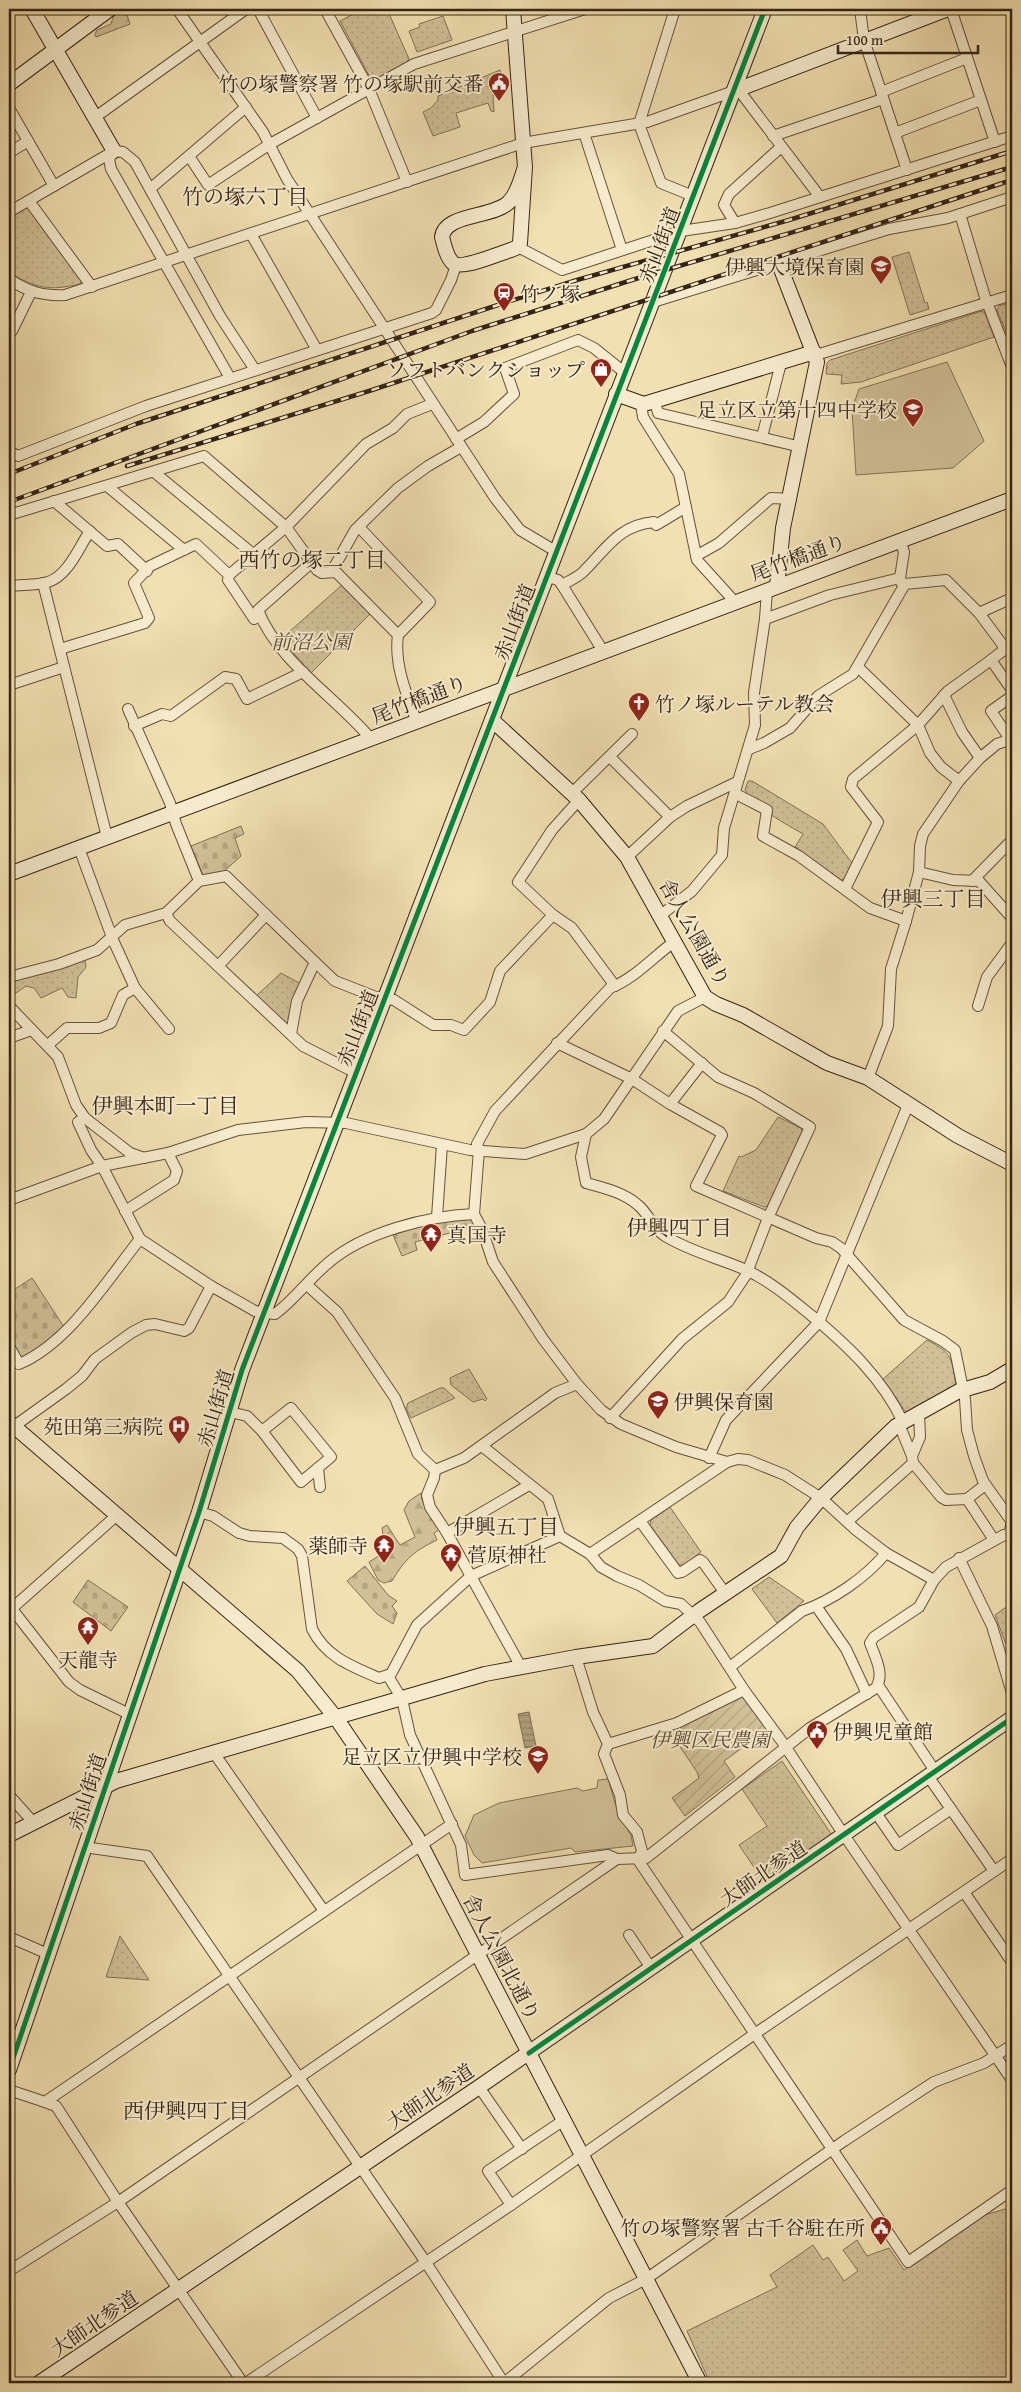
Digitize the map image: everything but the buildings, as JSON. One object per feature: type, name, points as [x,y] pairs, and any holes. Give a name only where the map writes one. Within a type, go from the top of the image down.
[{"type":"street","points":[[32,9],[114,151]]},
{"type":"street","points":[[9,84],[110,9]]},
{"type":"street","points":[[177,9],[270,144],[287,179],[383,329],[495,498],[520,530],[557,552]]},
{"type":"street","points":[[94,118],[246,9]]},
{"type":"street","points":[[258,9],[317,118]]},
{"type":"street","points":[[325,9],[369,89],[407,182]]},
{"type":"street","points":[[513,9],[525,166],[522,220],[518,247]]},
{"type":"street","points":[[189,156],[208,185],[270,144],[414,64],[585,9]]},
{"type":"street","points":[[676,9],[639,124],[661,183],[693,196]]},
{"type":"street","name":"赤山街道","points":[[9,2070],[129,1714],[200,1512],[242,1370],[548,577],[624,372],[736,90],[765,9]]},
{"type":"street","points":[[860,9],[864,40],[907,170]]},
{"type":"street","points":[[9,279],[31,292],[50,296],[65,295],[523,143],[639,124],[736,90],[864,40],[921,14],[948,9]]},
{"type":"street","points":[[951,9],[995,142]]},
{"type":"street","points":[[773,136],[882,95],[967,58]]},
{"type":"street","points":[[736,90],[820,197]]},
{"type":"street","points":[[895,133],[981,100]]},
{"type":"street","points":[[9,108],[54,186]]},
{"type":"street","points":[[150,188],[246,108]]},
{"type":"street","points":[[584,132],[622,250]]},
{"type":"street","points":[[525,166],[515,194],[505,206],[455,222],[446,229],[443,233],[443,242],[451,262],[456,265],[467,264],[518,247],[562,270],[681,231],[735,223],[1012,136]]},
{"type":"street","points":[[9,153],[28,141]]},
{"type":"street","points":[[735,223],[724,205],[728,194],[781,147]]},
{"type":"street","points":[[114,151],[109,159],[111,169],[230,378]]},
{"type":"street","points":[[9,212],[114,151],[123,152],[135,162],[220,316],[255,370]]},
{"type":"street","points":[[653,302],[889,229],[960,214],[1012,197]]},
{"type":"street","points":[[29,201],[92,287]]},
{"type":"street","points":[[505,206],[522,220]]},
{"type":"street","points":[[960,214],[987,302],[1012,368]]},
{"type":"street","points":[[251,234],[317,350]]},
{"type":"street","points":[[661,915],[692,891],[722,855],[724,828],[756,725],[754,693],[765,619],[791,499],[817,362],[779,264]]},
{"type":"street","points":[[9,451],[18,456],[106,420],[436,310],[451,280],[456,265]]},
{"type":"street","points":[[9,333],[12,331],[31,292]]},
{"type":"street","points":[[648,403],[1012,295]]},
{"type":"street","points":[[332,571],[359,527],[398,488],[459,443],[514,394],[505,368],[578,340],[594,348],[624,372]]},
{"type":"street","points":[[762,437],[781,363]]},
{"type":"street","points":[[616,394],[648,403],[658,413],[719,429],[801,446]]},
{"type":"street","points":[[648,403],[643,417],[679,474],[696,556],[710,575],[735,602]]},
{"type":"street","points":[[260,615],[254,619],[228,580],[229,575],[286,527],[366,444],[393,428],[407,414],[432,404]]},
{"type":"street","points":[[9,515],[204,456],[286,527],[316,570],[322,573],[336,572],[398,635]]},
{"type":"street","points":[[154,472],[254,554]]},
{"type":"street","points":[[107,486],[184,550]]},
{"type":"street","points":[[696,556],[719,542],[771,498],[791,499]]},
{"type":"street","name":"尾竹橋通り","points":[[9,874],[173,814],[416,720],[1012,499]]},
{"type":"street","points":[[54,501],[107,546],[118,544],[147,571]]},
{"type":"street","points":[[562,585],[580,575],[605,546],[624,533],[643,523],[654,522],[656,525],[686,507]]},
{"type":"street","points":[[359,527],[430,602],[398,635],[396,647],[401,676],[416,720]]},
{"type":"street","points":[[9,586],[49,582],[64,572],[90,531]]},
{"type":"street","points":[[749,748],[764,743],[790,728],[818,696],[853,674],[903,581],[904,552],[900,540]]},
{"type":"street","points":[[60,649],[145,623],[149,618],[134,583],[150,566],[196,544],[229,575]]},
{"type":"street","points":[[311,563],[258,610],[279,644],[303,672],[371,739]]},
{"type":"street","points":[[548,577],[558,580],[562,585],[604,651]]},
{"type":"street","points":[[765,619],[830,595],[903,581],[946,580],[979,613],[1004,650],[944,695],[918,725],[853,779],[851,787],[878,822],[845,890]]},
{"type":"street","points":[[43,583],[107,837]]},
{"type":"street","points":[[979,613],[1012,598]]},
{"type":"street","points":[[991,660],[1012,690]]},
{"type":"street","points":[[9,685],[64,667]]},
{"type":"street","points":[[858,667],[918,725],[930,753],[941,766],[959,781]]},
{"type":"street","points":[[134,726],[162,714],[171,716],[225,677],[236,679],[247,699],[303,672]]},
{"type":"street","points":[[944,695],[962,732],[980,758]]},
{"type":"street","points":[[868,1078],[888,1026],[891,969],[919,872],[920,846],[923,834],[959,781],[980,758],[997,744],[1011,739],[991,711],[1012,696]]},
{"type":"street","points":[[128,709],[134,726],[170,802],[199,881]]},
{"type":"street","name":"舎人公園通り","points":[[492,720],[575,796],[627,857],[705,997],[716,1004],[743,1015],[827,1063],[868,1078],[983,1151],[1012,1164]]},
{"type":"street","points":[[615,986],[572,928],[553,915],[518,882],[575,796],[632,734]]},
{"type":"street","points":[[610,757],[670,817]]},
{"type":"street","points":[[627,857],[670,817],[687,806],[737,782]]},
{"type":"street","points":[[736,794],[767,810],[763,836],[799,856],[870,908],[906,921]]},
{"type":"street","points":[[972,880],[1012,840]]},
{"type":"street","points":[[79,848],[111,935],[135,988],[169,1029]]},
{"type":"street","points":[[919,872],[953,880],[979,881],[1011,913]]},
{"type":"street","points":[[9,977],[58,964],[96,950],[111,935],[125,925],[166,913],[199,881],[226,876],[335,981],[394,1000],[433,1025],[451,1025],[464,1030],[490,1002],[500,970],[553,915]]},
{"type":"street","points":[[166,913],[170,921],[303,1046],[356,1073]]},
{"type":"street","points":[[218,966],[266,915]]},
{"type":"street","points":[[674,942],[655,955],[627,980],[610,988],[495,1111],[477,1144],[479,1150],[474,1214],[500,1275],[543,1339],[577,1384],[610,1418],[676,1447],[727,1462]]},
{"type":"street","points":[[978,1006],[987,977],[1012,943]]},
{"type":"street","points":[[291,1034],[297,1001],[315,962]]},
{"type":"street","points":[[48,1045],[67,1028],[99,1028],[111,1023],[123,994],[135,988]]},
{"type":"street","points":[[9,1200],[102,1166],[168,1153],[238,1130],[306,1122],[346,1123],[442,1145],[525,1154],[586,1134],[604,1119],[663,1031],[678,1012],[705,997]]},
{"type":"street","points":[[9,1006],[58,1057],[76,1105],[85,1118],[130,1153],[145,1158]]},
{"type":"street","points":[[9,1038],[31,1030]]},
{"type":"street","points":[[610,1418],[682,1339],[728,1302],[746,1275],[746,1270],[768,1218],[810,1127],[754,1093],[718,1077],[663,1031]]},
{"type":"street","points":[[557,1043],[632,1079],[670,1104],[720,1132],[722,1136],[696,1186],[816,1238],[832,1242],[846,1254],[904,1320],[943,1341],[955,1350],[963,1390],[967,1430],[974,1456],[985,1485],[1000,1503],[1012,1522],[1010,1536],[994,1540],[946,1567],[934,1580],[918,1607],[874,1637],[870,1643],[880,1672],[878,1685],[951,1809],[994,1872]]},
{"type":"street","points":[[670,1104],[702,1063]]},
{"type":"street","points":[[709,1458],[726,1420],[819,1322],[908,1105]]},
{"type":"street","points":[[85,1118],[78,1122],[91,1150],[102,1166],[140,1239],[211,1286],[255,1311],[264,1314],[275,1314],[292,1301],[327,1263],[366,1240],[437,1217],[474,1214]]},
{"type":"street","points":[[586,1134],[580,1157],[586,1183],[614,1190],[638,1205],[660,1232],[666,1236],[695,1252],[746,1270],[791,1298],[850,1348],[877,1379],[901,1423],[912,1459],[941,1496],[946,1500],[967,1499],[985,1485]]},
{"type":"street","points":[[437,1217],[442,1145]]},
{"type":"street","points":[[125,1212],[174,1180],[178,1171],[168,1153]]},
{"type":"street","points":[[9,1346],[19,1364],[32,1358],[47,1347],[68,1328],[140,1239]]},
{"type":"street","points":[[307,1285],[337,1312],[395,1398],[418,1454],[434,1470],[434,1478],[427,1494],[430,1507],[447,1533],[521,1667]]},
{"type":"street","points":[[11,1424],[66,1389],[82,1376],[95,1359],[131,1333],[155,1324],[184,1331],[189,1328],[211,1286]]},
{"type":"street","points":[[9,1836],[105,1785],[485,1674],[576,1657],[653,1646],[725,1593],[781,1556],[797,1527],[821,1498],[901,1423],[963,1390],[990,1382],[1012,1369]]},
{"type":"street","points":[[434,1470],[464,1458],[554,1393],[577,1384]]},
{"type":"street","points":[[230,1412],[247,1416],[262,1431],[301,1482],[331,1457],[291,1408],[262,1431]]},
{"type":"street","points":[[848,1521],[912,1459],[920,1437],[918,1414]]},
{"type":"street","name":"舎人公園北通り","points":[[11,1424],[298,1671],[336,1718],[417,1837],[700,2383]]},
{"type":"street","points":[[482,1446],[548,1500],[560,1536],[590,1554],[601,1566],[639,1585],[664,1601],[681,1604],[694,1615],[1012,2080]]},
{"type":"street","points":[[590,1554],[727,1462],[738,1459],[748,1460],[786,1475],[821,1498],[856,1530],[886,1553],[934,1580]]},
{"type":"street","points":[[318,1468],[320,1487]]},
{"type":"street","points":[[447,1533],[529,1485]]},
{"type":"street","points":[[967,1499],[994,1540]]},
{"type":"street","points":[[200,1512],[213,1516],[239,1533],[250,1536],[283,1538],[290,1542],[302,1556],[312,1629],[316,1636],[326,1650],[342,1663],[379,1678],[388,1676],[417,1625],[471,1576],[560,1536]]},
{"type":"street","points":[[116,1516],[10,1608],[69,1682],[80,1690],[129,1714]]},
{"type":"street","points":[[640,1521],[678,1573],[700,1560],[725,1593]]},
{"type":"street","points":[[730,1667],[802,1611],[816,1606],[848,1587],[880,1561],[886,1553]]},
{"type":"street","points":[[959,1558],[992,1626],[1012,1694]]},
{"type":"street","points":[[816,1606],[846,1649],[867,1694]]},
{"type":"street","points":[[576,1657],[593,1712],[608,1744],[604,1754],[620,1795],[623,1815],[637,1832],[642,1851],[638,1860]]},
{"type":"street","points":[[388,1676],[402,1699],[410,1735],[461,1845],[465,1875],[608,1856],[617,1859],[638,1860],[646,1858],[810,1728],[867,1694],[878,1685]]},
{"type":"street","points":[[608,1744],[677,1722],[744,1690]]},
{"type":"street","name":"大師北参道","points":[[39,2383],[180,2290],[479,2087],[1012,1718]]},
{"type":"street","points":[[214,1753],[324,1911]]},
{"type":"street","points":[[9,1795],[33,1822]]},
{"type":"street","points":[[876,1813],[898,1845],[951,1809]]},
{"type":"street","points":[[45,2102],[452,1824]]},
{"type":"street","points":[[84,1848],[147,1856],[425,2261],[504,2383],[609,2298],[646,2278],[934,2082],[996,2056],[1012,2044]]},
{"type":"street","points":[[9,2270],[118,2202],[617,1859]]},
{"type":"street","points":[[9,2090],[56,2106],[118,2202],[244,2383],[511,2205],[756,2033],[1012,1859]]},
{"type":"street","points":[[638,1860],[908,2262],[1012,2190]]},
{"type":"street","points":[[964,1892],[1012,1962]]},
{"type":"street","points":[[629,1935],[651,1968]]},
{"type":"street","points":[[9,1937],[48,1954]]},
{"type":"street","points":[[479,2087],[522,2148]]},
{"type":"street","points":[[511,2205],[488,2171],[564,2120]]},
{"type":"green space","points":[[125,9],[141,9],[127,15],[130,24],[96,37],[97,30],[111,24],[113,17]]},
{"type":"green space","points":[[363,9],[387,9],[409,59],[406,63],[372,81],[340,21]]},
{"type":"green space","points":[[443,16],[452,40],[417,52],[409,31],[420,27],[419,24]]},
{"type":"green space","points":[[500,70],[502,94],[493,95],[494,112],[491,111],[488,103],[456,113],[460,127],[433,136],[423,112],[431,108],[438,100],[438,96]]},
{"type":"green space","points":[[25,208],[31,209],[82,279],[80,284],[51,288],[43,287],[27,282],[9,272],[9,218]]},
{"type":"green space","points":[[909,252],[925,303],[927,302],[929,309],[910,315],[892,257]]},
{"type":"green space","points":[[1012,302],[1012,346],[997,310],[999,306]]},
{"type":"green space","points":[[982,311],[985,313],[994,337],[861,382],[841,384],[842,375],[826,374],[827,363],[830,360]]},
{"type":"green space","points":[[947,362],[984,441],[953,468],[856,475],[852,409],[859,389]]},
{"type":"green space","name":"前沼公園","points":[[342,585],[370,614],[311,673],[281,639]]},
{"type":"green space","points":[[748,781],[752,781],[823,824],[852,863],[845,878],[841,880],[795,847],[803,834],[771,815],[756,803],[745,790]]},
{"type":"green space","points":[[241,826],[244,834],[235,838],[241,856],[222,873],[203,875],[191,846]]},
{"type":"green space","points":[[85,959],[86,967],[78,977],[76,998],[68,997],[62,988],[41,998],[34,988],[26,986],[9,998],[9,981]]},
{"type":"green space","points":[[281,973],[301,984],[288,1028],[255,997]]},
{"type":"green space","points":[[778,1117],[801,1128],[803,1133],[768,1206],[764,1207],[723,1191],[739,1156],[741,1157],[756,1150]]},
{"type":"green space","points":[[470,1218],[477,1226],[415,1242],[417,1250],[402,1256],[393,1235],[435,1222],[467,1220]]},
{"type":"green space","points":[[32,1278],[64,1327],[43,1346],[20,1359],[9,1339],[9,1293]]},
{"type":"green space","points":[[927,1340],[947,1353],[952,1363],[956,1386],[910,1412],[905,1411],[883,1379]]},
{"type":"green space","points":[[469,1369],[487,1399],[485,1401],[483,1399],[473,1402],[451,1385],[450,1378]]},
{"type":"green space","points":[[440,1388],[444,1388],[455,1398],[411,1418],[406,1408],[408,1403]]},
{"type":"green space","points":[[421,1493],[422,1500],[439,1530],[434,1533],[437,1540],[416,1552],[401,1567],[392,1581],[384,1583],[378,1580],[369,1562],[385,1552],[382,1528],[387,1525],[400,1545],[415,1537],[404,1510],[409,1501]]},
{"type":"green space","points":[[670,1507],[701,1552],[684,1565],[679,1565],[650,1525],[651,1520]]},
{"type":"green space","points":[[365,1566],[388,1595],[397,1601],[392,1606],[397,1613],[393,1624],[377,1614],[347,1581]]},
{"type":"green space","points":[[769,1577],[804,1601],[777,1623],[752,1589]]},
{"type":"green space","points":[[88,1580],[128,1607],[111,1631],[73,1602]]},
{"type":"green space","points":[[1012,1603],[1012,1645],[1007,1647],[995,1615]]},
{"type":"green space","name":"伊興区民農園","points":[[741,1695],[768,1729],[724,1761],[735,1777],[685,1816],[672,1798],[699,1778],[697,1772],[668,1729]]},
{"type":"green space","points":[[782,1761],[832,1835],[764,1882],[739,1845],[767,1826],[742,1789]]},
{"type":"green space","points":[[608,1779],[619,1816],[631,1835],[633,1846],[575,1852],[571,1848],[482,1863],[474,1855],[465,1836],[474,1815],[499,1803],[577,1788],[583,1791],[597,1788],[598,1780]]},
{"type":"green space","points":[[120,1936],[149,1980],[106,1977]]},
{"type":"green space","points":[[1012,2207],[1012,2383],[710,2383],[687,2331],[777,2287],[770,2275],[813,2245],[823,2260],[828,2257],[844,2281],[858,2271],[843,2250],[857,2240],[867,2256],[889,2248],[904,2270],[985,2215]]},
{"type":"shaded area","points":[[529,1712],[536,1746],[525,1748],[518,1714]]},
{"type":"railway","points":[[9,474],[136,424],[504,303],[577,280],[789,220],[1012,151]]},
{"type":"railway","points":[[9,502],[472,331],[632,280],[1012,167]]},
{"type":"railway","points":[[127,466],[369,391],[1012,180]]},
{"type":"cycle path","points":[[9,2070],[199,1512],[242,1370],[765,9]]},
{"type":"cycle path","points":[[529,2053],[1012,1718]]},
{"type":"place","name":"竹の塚警察署 竹の塚駅前交番","points":[[499,102]]},
{"type":"place","name":"伊興大境保育園","points":[[881,285]]},
{"type":"place","name":"竹ノ塚","points":[[504,312]]},
{"type":"place","name":"ソフトバンクショップ","points":[[601,388]]},
{"type":"place","name":"足立区立第十四中学校","points":[[913,428]]},
{"type":"place","name":"竹ノ塚ルーテル教会","points":[[639,722]]},
{"type":"place","name":"真国寺","points":[[431,1253]]},
{"type":"place","name":"伊興保育園","points":[[658,1420]]},
{"type":"place","name":"苑田第三病院","points":[[179,1445]]},
{"type":"place","name":"薬師寺","points":[[384,1564]]},
{"type":"place","name":"菅原神社","points":[[451,1573]]},
{"type":"place","name":"天龍寺","points":[[88,1646]]},
{"type":"place","name":"伊興児童館","points":[[817,1750]]},
{"type":"place","name":"足立区立伊興中学校","points":[[538,1775]]},
{"type":"place","name":"竹の塚警察署 古千谷駐在所","points":[[881,2246]]},
{"type":"district","name":"竹の塚六丁目","points":[[245,196]]},
{"type":"district","name":"西竹の塚二丁目","points":[[312,559]]},
{"type":"district","name":"伊興三丁目","points":[[933,898]]},
{"type":"district","name":"伊興本町一丁目","points":[[165,1105]]},
{"type":"district","name":"伊興四丁目","points":[[679,1227]]},
{"type":"district","name":"伊興五丁目","points":[[506,1526]]},
{"type":"district","name":"西伊興四丁目","points":[[186,2110]]}]
